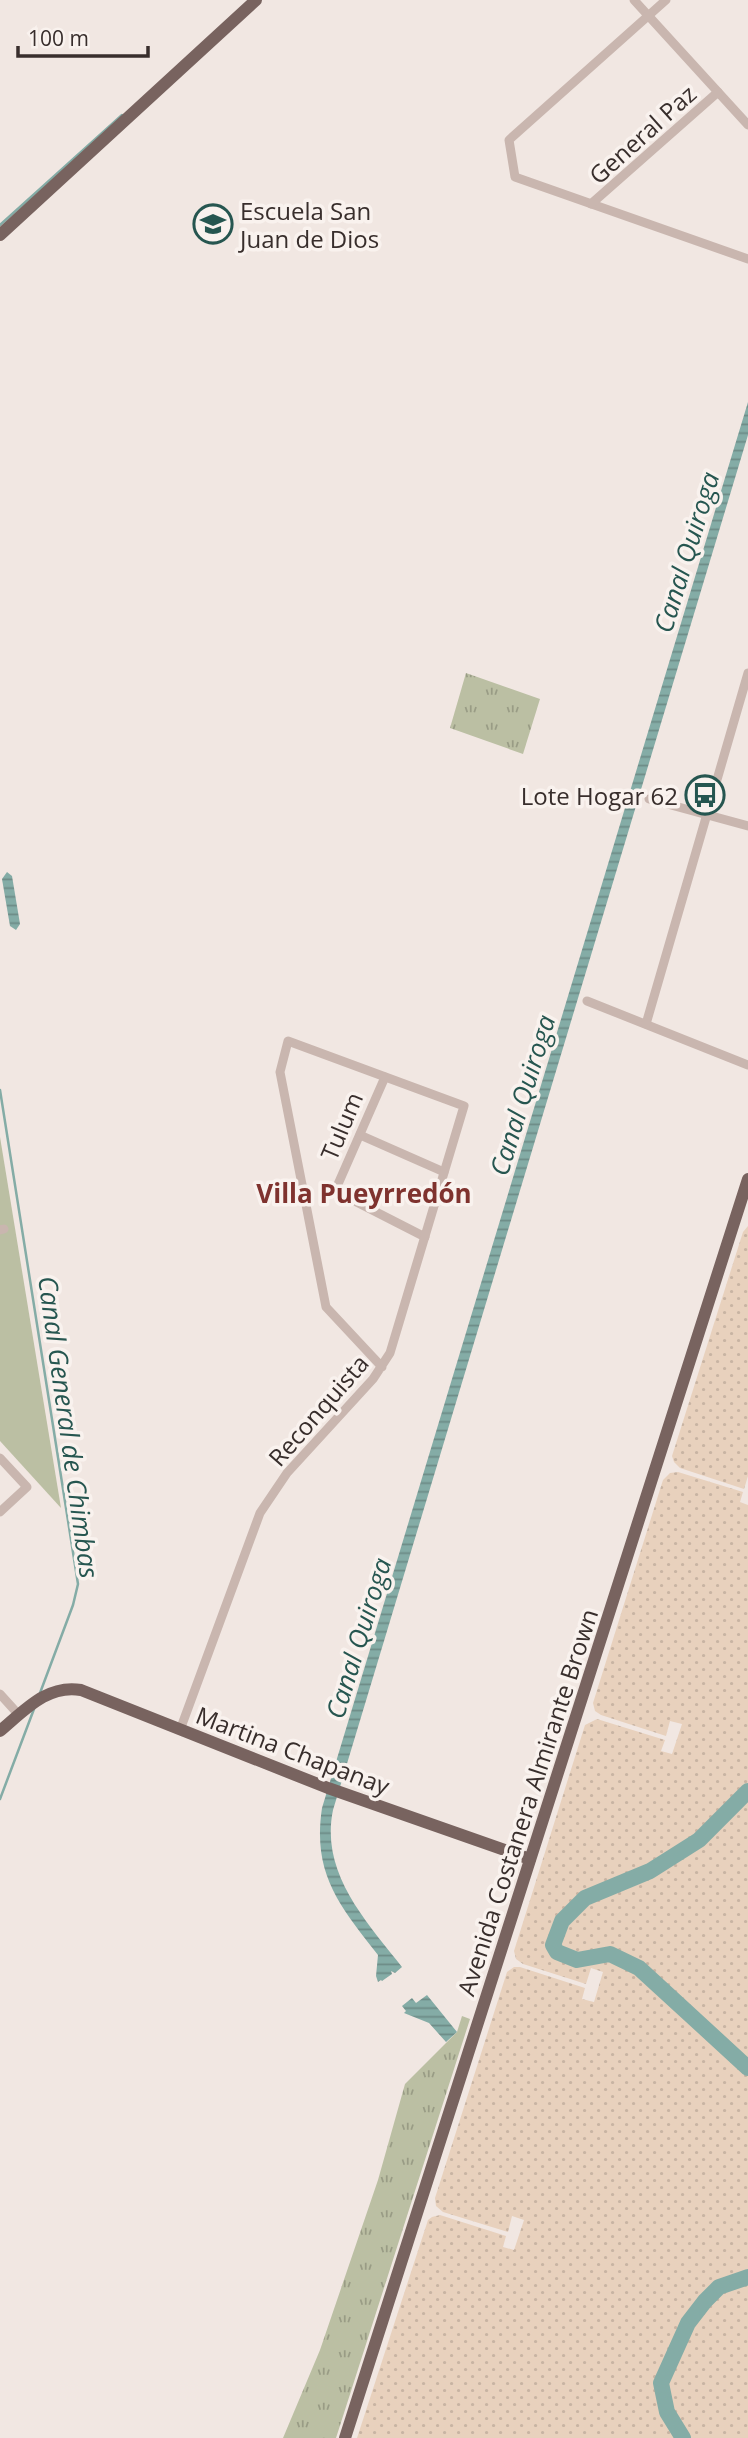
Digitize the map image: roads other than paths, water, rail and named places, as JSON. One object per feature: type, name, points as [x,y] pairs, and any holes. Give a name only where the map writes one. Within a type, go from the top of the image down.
[{"type":"main road","points":[[0,235],[256,0]]},
{"type":"main road","name":"Avenida Costanera Almirante Brown","points":[[345,2438],[748,1179]]},
{"type":"main road","name":"Martina Chapanay","points":[[19,1715],[58,1690],[80,1690],[334,1790],[530,1859]]},
{"type":"main road","points":[[0,1731],[19,1715]]},
{"type":"street","points":[[634,0],[748,125]]},
{"type":"street","points":[[666,0],[509,140],[515,177],[748,259]]},
{"type":"street","name":"General Paz","points":[[591,204],[718,92]]},
{"type":"street","points":[[646,1024],[748,673]]},
{"type":"street","points":[[649,799],[748,826]]},
{"type":"street","points":[[587,1001],[747,1063]]},
{"type":"street","points":[[382,1367],[326,1307],[280,1072],[288,1041],[385,1077]]},
{"type":"street","name":"Reconquista","points":[[180,1730],[260,1513],[286,1473],[382,1367],[390,1353],[464,1106],[385,1077]]},
{"type":"street","name":"Tulum","points":[[385,1077],[335,1191],[425,1237]]},
{"type":"street","points":[[360,1135],[444,1172]]},
{"type":"street","points":[[0,1458],[27,1487],[0,1512]]},
{"type":"street","points":[[0,1694],[19,1715]]},
{"type":"water","points":[[748,402],[748,435],[333,1810],[333,1855],[340,1875],[361,1914],[402,1967],[395,1973],[391,1971],[392,1974],[378,1982],[378,1955],[341,1904],[325,1871],[320,1831],[322,1808]]},
{"type":"water","points":[[7,872],[12,876],[20,924],[16,930],[10,926],[2,879]]},
{"type":"water","points":[[427,1995],[457,2032],[446,2042],[429,2023],[404,2013],[406,2011],[402,2006],[412,1998],[416,2003]]},
{"type":"waterway","points":[[0,225],[122,115]]},
{"type":"waterway","name":"Canal General de Chimbas","points":[[0,1090],[78,1584],[73,1605],[40,1693]]},
{"type":"waterway","name":"Canal General de Chimbas","points":[[0,1799],[34,1709]]},
{"type":"waterway","points":[[748,1791],[699,1840],[650,1871],[585,1898],[562,1921],[553,1945],[557,1952],[577,1960],[610,1954],[639,1968],[748,2068]]},
{"type":"waterway","points":[[683,2438],[667,2412],[661,2383],[688,2323],[705,2301],[719,2287],[748,2277]]},
{"type":"place","name":"Escuela San Juan de Dios","points":[[213,224]]},
{"type":"place","name":"Lote Hogar 62","points":[[705,795]]},
{"type":"district","name":"Villa Pueyrredón","points":[[364,1193]]},
{"type":"water label","name":"Canal Quiroga","points":[[686,552]]},
{"type":"water label","name":"Canal Quiroga","points":[[522,1095]]},
{"type":"water label","name":"Canal Quiroga","points":[[358,1638]]}]
